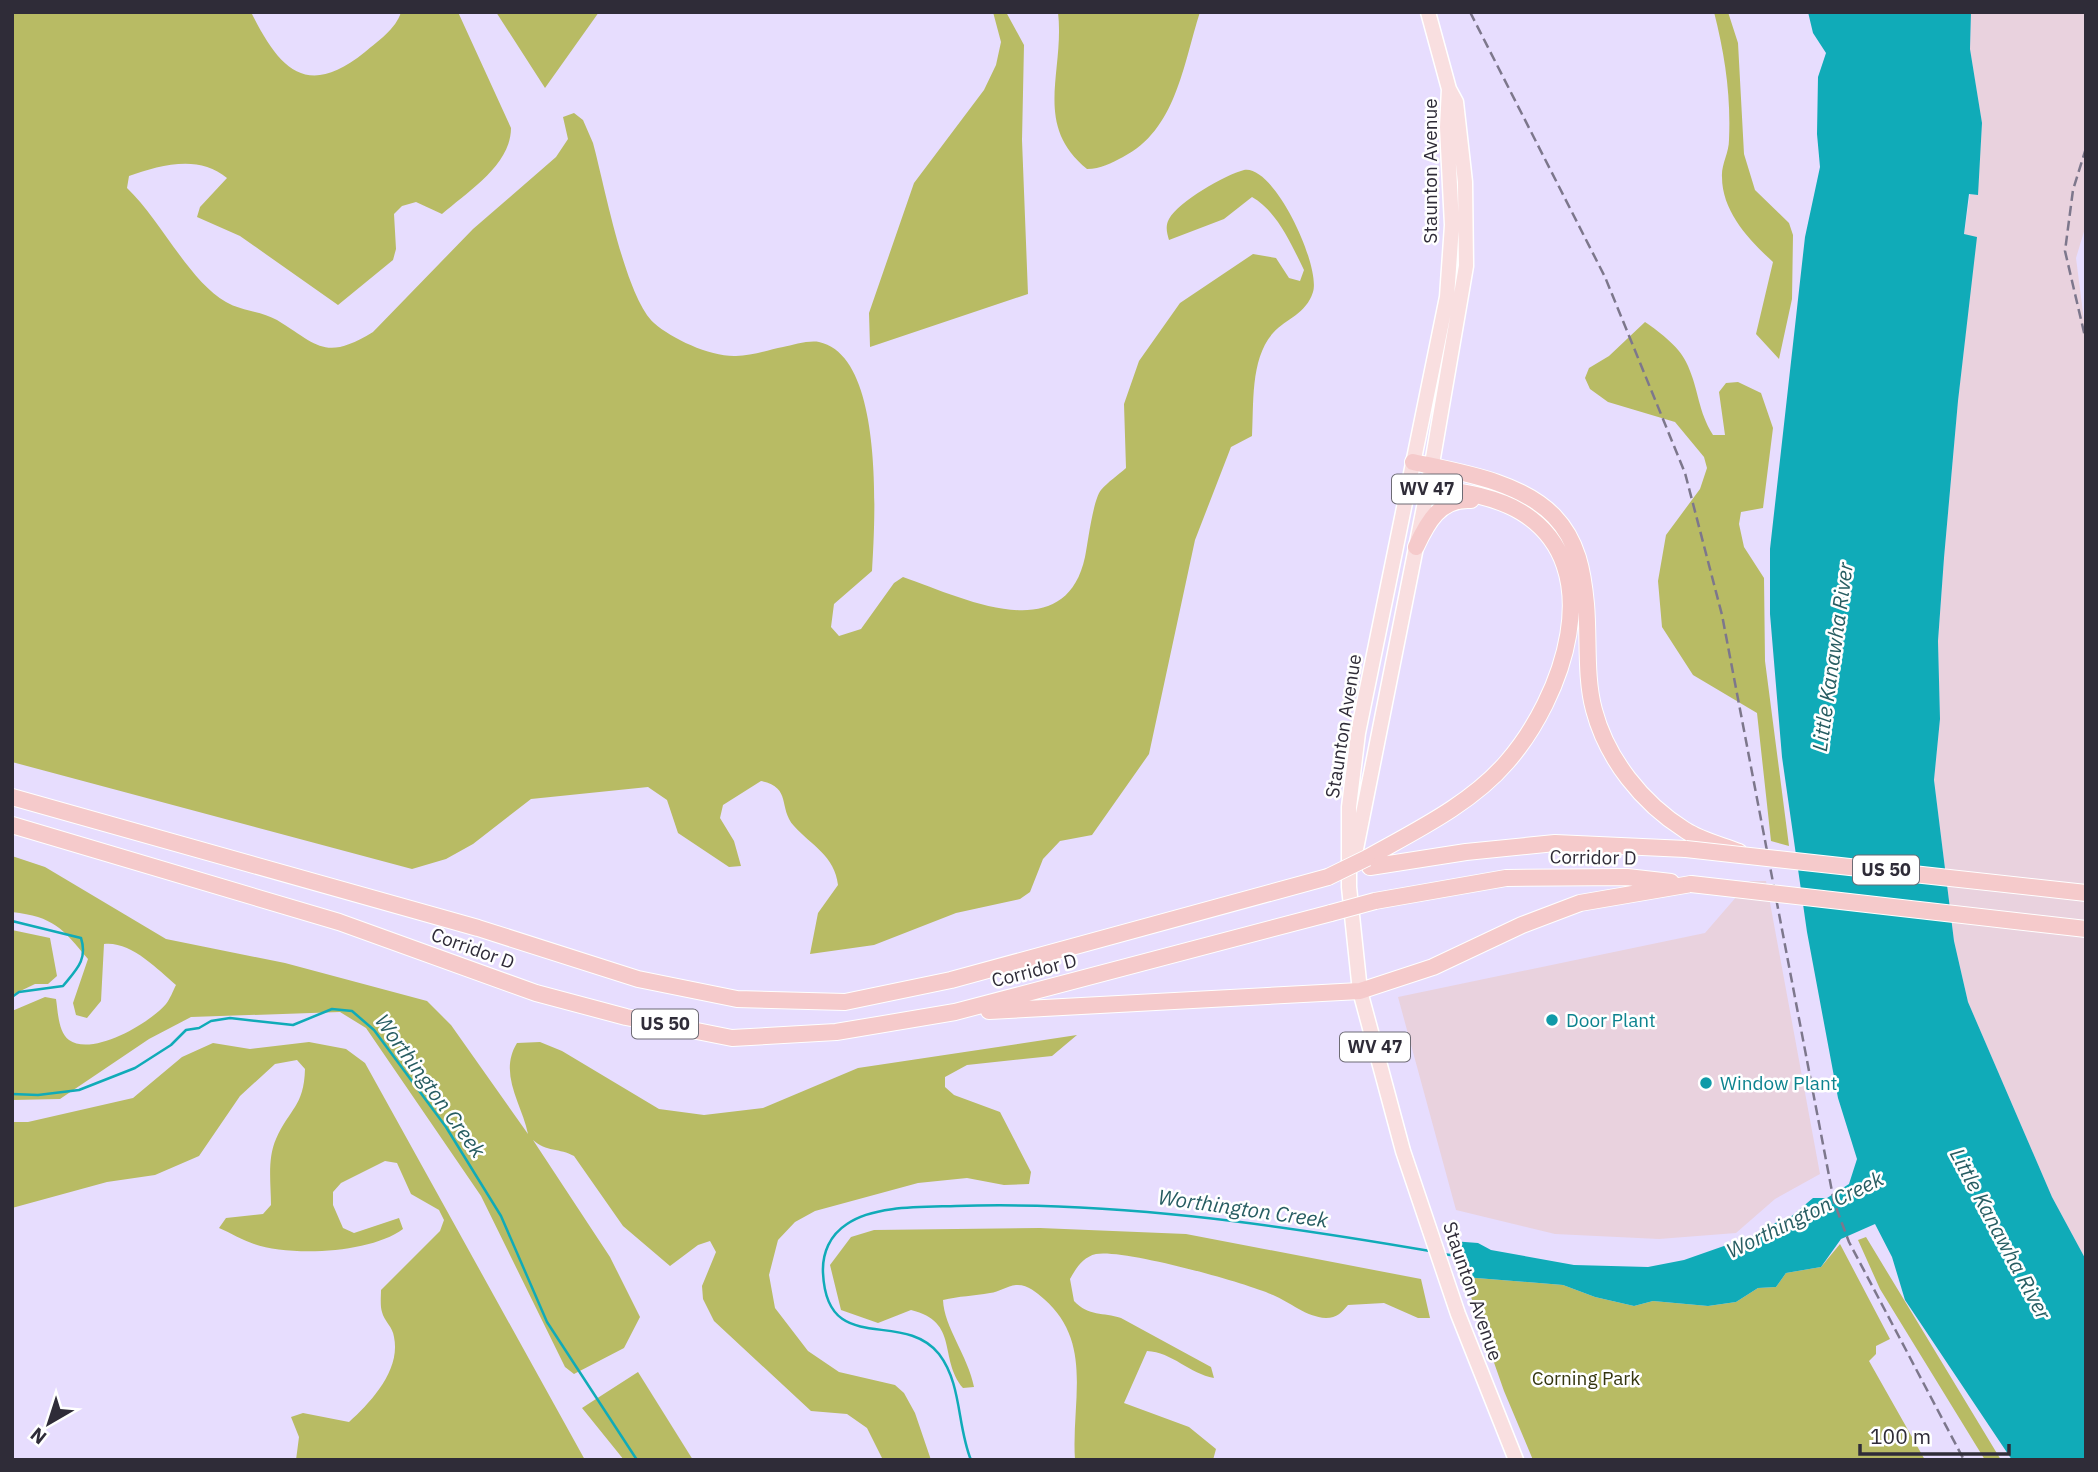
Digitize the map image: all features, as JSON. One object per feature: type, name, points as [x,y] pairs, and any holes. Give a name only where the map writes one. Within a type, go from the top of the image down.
[{"type":"highway","points":[[1413,462],[1517,490],[1545,508],[1561,524],[1578,554],[1584,584],[1593,708],[1610,755],[1642,794],[1685,830],[1743,854]]},
{"type":"highway","points":[[1369,863],[1469,796],[1507,762],[1537,717],[1560,671],[1570,634],[1571,593],[1562,561],[1556,547],[1535,523],[1508,506],[1491,500],[1408,483]]},
{"type":"highway","points":[[1416,547],[1425,527],[1442,508],[1465,499],[1491,500]]},
{"type":"highway","name":"Corridor D","points":[[12,797],[478,928],[638,979],[737,999],[845,1002],[950,980],[1328,877],[1369,863],[1555,843],[1743,854],[2086,893]]},
{"type":"highway","name":"Corridor D","points":[[12,825],[339,922],[536,993],[626,1017],[732,1038],[836,1032],[956,1012],[1375,901],[1506,878],[1627,877],[2086,929]]},
{"type":"highway","points":[[956,1012],[1360,991],[1433,967],[1522,925],[1580,903],[1691,884]]},
{"type":"main road","name":"WV 47","points":[[1428,12],[1449,89]]},
{"type":"main road","name":"Staunton Avenue","points":[[1449,89],[1447,127],[1452,225],[1447,296],[1358,733],[1349,807],[1349,887],[1360,991],[1403,1151],[1458,1314],[1516,1460]]},
{"type":"main road","name":"Staunton Avenue","points":[[1349,887],[1376,734],[1432,466],[1466,266],[1468,224],[1462,137],[1457,102],[1449,89]]},
{"type":"shaded area","points":[[1971,12],[2086,12],[2086,225],[2076,258],[2086,336],[2086,1260],[2052,1197],[1968,1002],[1954,941],[1934,780],[1940,719],[1938,641],[1944,558],[1976,238],[1964,235],[1970,194],[1977,195],[1982,124],[1970,49]]},
{"type":"shaded area","points":[[1750,881],[1766,881],[1820,1174],[1775,1199],[1736,1233],[1659,1239],[1555,1234],[1456,1210],[1398,997],[1705,933]]},
{"type":"green space","points":[[12,12],[251,12],[272,49],[284,62],[296,71],[310,75],[326,74],[365,52],[391,29],[401,12],[458,12],[511,128],[504,154],[486,177],[442,214],[416,202],[402,206],[394,214],[396,249],[393,260],[338,305],[240,236],[197,217],[200,207],[227,178],[216,171],[192,164],[166,165],[129,176],[127,188],[187,265],[212,292],[232,305],[277,320],[313,343],[333,348],[357,341],[373,332],[473,229],[556,157],[568,139],[563,117],[574,113],[583,120],[593,143],[625,265],[634,290],[654,323],[692,346],[726,356],[748,355],[801,343],[819,342],[840,354],[856,377],[866,407],[871,443],[874,480],[872,571],[834,604],[831,627],[839,636],[861,629],[894,583],[903,577],[981,604],[1008,609],[1034,609],[1056,602],[1074,585],[1085,557],[1098,495],[1126,468],[1124,404],[1139,361],[1180,303],[1253,254],[1276,258],[1289,278],[1300,281],[1304,270],[1289,239],[1269,211],[1252,197],[1224,219],[1169,240],[1168,222],[1182,204],[1236,173],[1244,170],[1256,172],[1281,199],[1303,240],[1314,279],[1313,292],[1306,306],[1273,333],[1260,356],[1255,382],[1252,436],[1231,447],[1195,540],[1149,754],[1092,835],[1060,841],[1043,859],[1030,892],[1020,899],[956,913],[874,945],[810,954],[818,913],[838,885],[836,875],[827,859],[789,819],[781,793],[771,784],[761,781],[723,805],[720,818],[734,841],[741,866],[729,867],[678,833],[667,800],[648,787],[531,799],[473,844],[446,859],[412,869],[12,762]]},
{"type":"green space","points":[[496,12],[599,12],[545,88]]},
{"type":"green space","points":[[993,12],[1006,12],[1024,45],[1022,140],[1028,294],[870,347],[869,313],[914,183],[984,90],[996,65],[1001,42]]},
{"type":"green space","points":[[1058,12],[1200,12],[1182,74],[1166,113],[1141,145],[1101,167],[1087,169],[1070,152],[1060,134],[1054,96]]},
{"type":"green space","points":[[1714,12],[1728,12],[1738,43],[1744,154],[1755,190],[1789,223],[1793,235],[1792,299],[1779,359],[1756,334],[1773,262],[1739,225],[1723,190],[1722,172],[1729,145],[1729,107],[1724,60]]},
{"type":"green space","points":[[1645,322],[1670,341],[1685,359],[1704,418],[1713,435],[1725,435],[1719,392],[1726,383],[1738,382],[1761,393],[1773,428],[1763,508],[1741,512],[1739,524],[1744,547],[1764,578],[1765,661],[1789,846],[1771,841],[1757,713],[1693,675],[1662,627],[1658,581],[1666,535],[1700,489],[1707,468],[1704,457],[1675,422],[1608,402],[1590,389],[1585,378],[1589,368],[1609,356]]},
{"type":"green space","points":[[12,856],[45,867],[166,939],[285,963],[427,1001],[451,1025],[528,1134],[511,1078],[510,1066],[517,1043],[540,1042],[562,1051],[659,1109],[704,1115],[763,1108],[858,1068],[1077,1035],[1052,1056],[967,1065],[945,1077],[945,1087],[954,1095],[1000,1112],[1031,1172],[1029,1184],[1004,1185],[967,1178],[918,1183],[815,1211],[795,1222],[778,1240],[769,1275],[775,1308],[808,1351],[839,1372],[895,1385],[904,1393],[915,1413],[931,1460],[883,1460],[867,1428],[847,1414],[811,1411],[714,1321],[703,1299],[702,1286],[716,1252],[710,1241],[698,1245],[670,1266],[623,1226],[574,1156],[533,1140],[610,1257],[640,1317],[624,1348],[574,1374],[565,1367],[481,1196],[366,1028],[340,1012],[191,1017],[149,1039],[60,1099],[12,1100],[12,1011],[45,997],[56,999],[59,1021],[65,1036],[79,1044],[92,1044],[120,1036],[147,1020],[166,1004],[176,985],[134,951],[114,944],[104,944],[101,1001],[87,1018],[76,1015],[73,1003],[88,959],[64,932],[48,921],[12,912]]},
{"type":"green space","points":[[12,930],[50,938],[57,976],[48,984],[35,984],[12,995]]},
{"type":"green space","points":[[309,1042],[346,1049],[365,1063],[585,1460],[296,1460],[299,1437],[291,1417],[303,1413],[349,1422],[375,1395],[389,1373],[395,1349],[393,1333],[381,1310],[381,1290],[440,1231],[444,1220],[439,1210],[411,1194],[397,1163],[385,1161],[341,1183],[333,1192],[333,1205],[343,1228],[354,1233],[399,1218],[403,1229],[389,1237],[352,1248],[289,1251],[254,1244],[219,1228],[226,1218],[263,1214],[271,1205],[270,1172],[273,1147],[299,1100],[304,1082],[305,1069],[297,1060],[275,1064],[240,1096],[199,1156],[155,1175],[107,1182],[12,1208],[12,1122],[28,1122],[133,1098],[182,1057],[213,1043],[250,1049]]},
{"type":"green space","points":[[1040,1228],[1186,1234],[1421,1279],[1430,1318],[1418,1318],[1384,1303],[1348,1305],[1333,1317],[1319,1317],[1258,1289],[1212,1275],[1131,1256],[1091,1255],[1080,1264],[1070,1279],[1074,1301],[1085,1310],[1121,1318],[1211,1367],[1214,1378],[1165,1355],[1147,1351],[1124,1403],[1189,1427],[1216,1449],[1213,1460],[1075,1460],[1075,1354],[1060,1316],[1038,1294],[1028,1287],[1016,1285],[993,1292],[943,1300],[947,1321],[967,1364],[974,1387],[963,1388],[951,1365],[946,1342],[936,1323],[911,1310],[878,1323],[841,1310],[830,1265],[851,1237],[874,1230]]},
{"type":"green space","points":[[1866,1237],[2001,1460],[1985,1460],[1880,1289],[1858,1240]]},
{"type":"green space","name":"Corning Park","points":[[1840,1244],[1890,1339],[1876,1346],[1876,1354],[1869,1361],[1925,1460],[1533,1460],[1504,1391],[1464,1277],[1563,1285],[1595,1297],[1634,1306],[1653,1301],[1708,1306],[1736,1302],[1758,1288],[1776,1287],[1786,1273],[1821,1267]]},
{"type":"green space","points":[[638,1372],[693,1460],[624,1460],[582,1408]]},
{"type":"water","name":"Little Kanawha River","points":[[1808,12],[1971,12],[1970,49],[1982,123],[1978,195],[1969,194],[1964,234],[1977,237],[1958,401],[1944,558],[1938,641],[1940,719],[1934,780],[1954,941],[1968,1002],[2052,1197],[2086,1260],[2086,1460],[2012,1460],[1905,1300],[1892,1257],[1875,1224],[1841,1239],[1821,1267],[1786,1273],[1776,1287],[1758,1288],[1736,1302],[1708,1306],[1653,1301],[1634,1306],[1595,1297],[1563,1285],[1464,1277],[1452,1241],[1478,1243],[1491,1250],[1574,1265],[1648,1267],[1684,1260],[1761,1233],[1775,1223],[1787,1220],[1813,1198],[1827,1198],[1849,1184],[1857,1159],[1838,1098],[1807,932],[1782,757],[1770,614],[1770,549],[1805,237],[1820,167],[1817,134],[1818,77],[1826,53],[1813,33]]},
{"type":"waterway","name":"Worthington Creek","points":[[12,921],[81,938],[83,946],[80,964],[63,986],[19,992],[12,997]]},
{"type":"waterway","name":"Worthington Creek","points":[[12,1094],[38,1095],[79,1090],[135,1068],[171,1045],[186,1030],[199,1028],[211,1021],[230,1018],[293,1025],[332,1009],[352,1011],[374,1030],[446,1127],[501,1216],[547,1322],[637,1460]]},
{"type":"waterway","name":"Worthington Creek","points":[[971,1460],[952,1378],[939,1354],[924,1341],[906,1334],[852,1324],[838,1315],[828,1299],[823,1273],[826,1252],[836,1233],[858,1218],[885,1210],[915,1207],[1075,1207],[1194,1216],[1430,1251]]},
{"type":"waterway","name":"Worthington Creek","points":[[1443,1254],[1457,1256]]},
{"type":"railway","points":[[1470,12],[1605,277],[1685,473],[1722,615],[1834,1202],[1849,1242],[1964,1460]]},
{"type":"railway","points":[[2086,148],[2073,190],[2065,251],[2086,341]]},
{"type":"place","name":"Door Plant","points":[[1552,1020]]},
{"type":"place","name":"Window Plant","points":[[1706,1083]]}]
